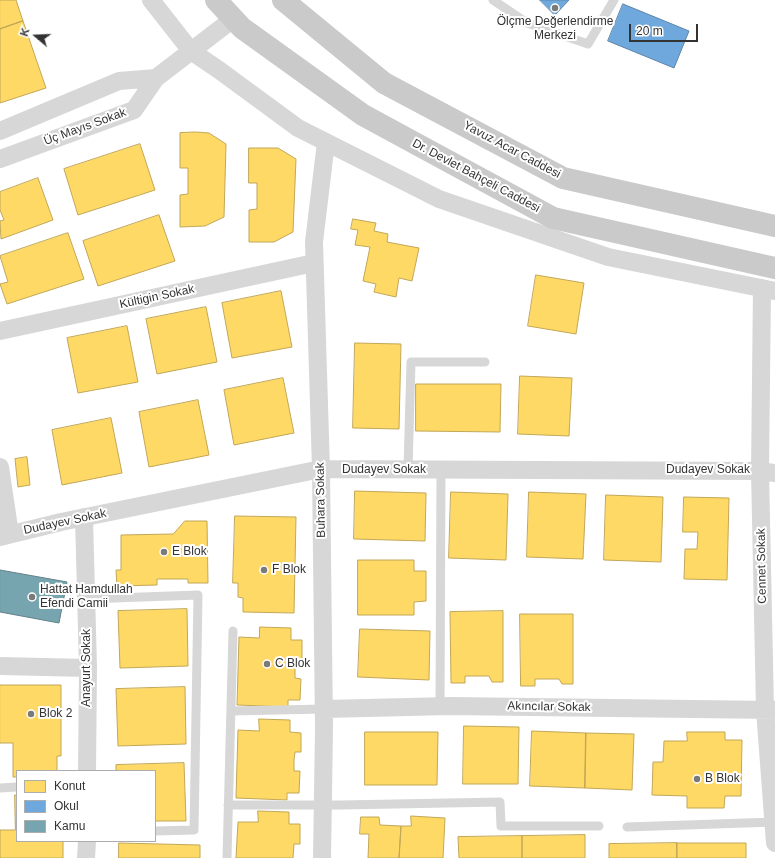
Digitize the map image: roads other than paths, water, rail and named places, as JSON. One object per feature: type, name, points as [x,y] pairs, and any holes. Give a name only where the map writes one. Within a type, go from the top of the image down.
[{"type":"main road","name":"Dr. Devlet Bahçeli Caddesi","points":[[216,0],[242,28],[363,115],[553,218],[775,268]]},
{"type":"main road","name":"Yavuz Acar Caddesi","points":[[284,0],[384,83],[563,178],[775,226]]},
{"type":"street","points":[[150,0],[190,51],[219,70],[298,128],[439,199],[608,257],[768,290]]},
{"type":"street","name":"Üç Mayıs Sokak","points":[[0,158],[134,110],[156,78],[233,19]]},
{"type":"street","points":[[0,131],[119,82],[156,78]]},
{"type":"street","name":"Buhara Sokak","points":[[322,858],[324,709],[321,469],[314,242],[326,142]]},
{"type":"street","name":"Kültigin Sokak","points":[[0,331],[314,263]]},
{"type":"street","name":"Cennet Sokak","points":[[768,290],[767,472],[770,710],[775,843]]},
{"type":"street","points":[[0,467],[5,536]]},
{"type":"street","name":"Dudayev Sokak","points":[[5,536],[84,517],[321,469],[767,472]]},
{"type":"street","name":"Anayurt Sokak","points":[[84,517],[88,668],[87,770]]},
{"type":"street","points":[[0,666],[88,668]]},
{"type":"street","name":"Akıncılar Sokak","points":[[324,709],[440,706],[770,710]]},
{"type":"street","points":[[86,842],[86,858]]},
{"type":"lane","points":[[493,0],[527,23],[588,44],[614,0]]},
{"type":"lane","points":[[408,470],[411,362],[485,362]]},
{"type":"lane","points":[[440,706],[441,470]]},
{"type":"lane","points":[[86,598],[198,595],[194,830],[156,831]]},
{"type":"lane","points":[[227,858],[233,631]]},
{"type":"lane","points":[[230,712],[324,709]]},
{"type":"lane","points":[[0,788],[16,787]]},
{"type":"lane","points":[[228,805],[341,805],[500,802],[501,826],[599,826]]},
{"type":"lane","points":[[627,827],[774,822]]},
{"type":"place","name":"Ölçme Değerlendirme Merkezi","points":[[555,8]]},
{"type":"place","name":"E Blok","points":[[164,552]]},
{"type":"place","name":"F Blok","points":[[264,570]]},
{"type":"place","name":"Hattat Hamdullah Efendi Camii","points":[[32,597]]},
{"type":"place","name":"C Blok","points":[[267,664]]},
{"type":"place","name":"Blok 2","points":[[31,714]]},
{"type":"place","name":"B Blok","points":[[697,779]]}]
